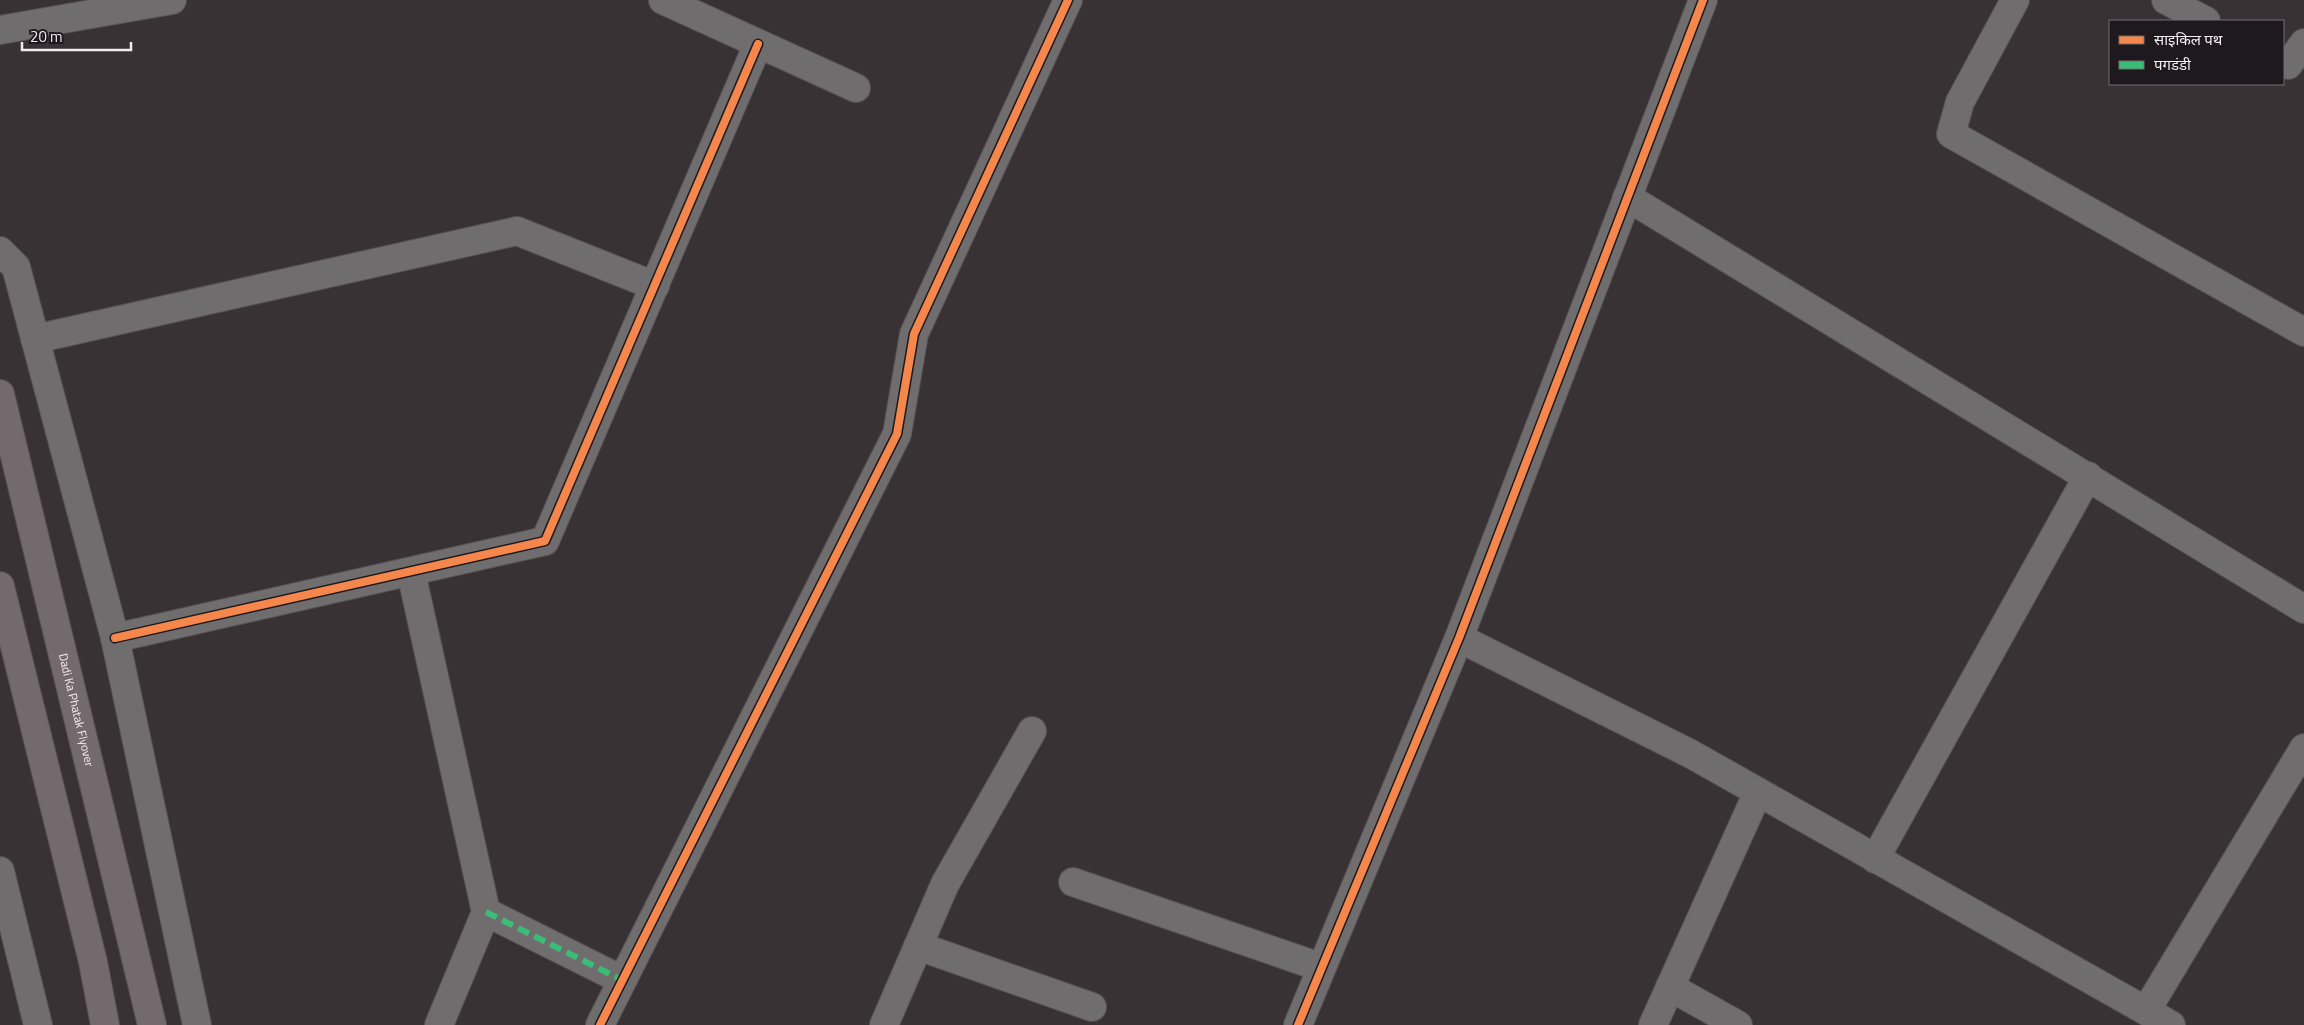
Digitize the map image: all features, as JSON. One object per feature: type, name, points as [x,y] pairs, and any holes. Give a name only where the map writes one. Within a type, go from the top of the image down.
[{"type":"main road","name":"Dadi Ka Phatak Flyover","points":[[0,394],[152,1025]]},
{"type":"main road","points":[[0,586],[93,962],[104,1025]]},
{"type":"street","points":[[0,30],[172,0]]},
{"type":"street","points":[[663,0],[856,88]]},
{"type":"street","points":[[600,1025],[897,434],[914,334],[1068,0]]},
{"type":"street","points":[[1298,1025],[1320,967],[1460,638],[1703,0]]},
{"type":"street","points":[[2015,0],[1960,102],[1951,134],[2304,332]]},
{"type":"street","points":[[2166,0],[2204,20]]},
{"type":"street","points":[[2292,67],[2304,43]]},
{"type":"street","points":[[115,638],[546,541],[758,44]]},
{"type":"street","points":[[1627,197],[2304,608]]},
{"type":"street","points":[[35,339],[517,231],[655,286]]},
{"type":"street","points":[[0,251],[16,267],[115,638],[197,1025]]},
{"type":"street","points":[[1875,858],[2088,476]]},
{"type":"street","points":[[411,572],[486,912],[439,1025]]},
{"type":"street","points":[[1460,638],[1691,754],[2171,1025]]},
{"type":"street","points":[[884,1025],[945,884],[1032,731]]},
{"type":"street","points":[[2146,1011],[2304,748]]},
{"type":"street","points":[[1653,1025],[1758,792]]},
{"type":"street","points":[[0,871],[38,1025]]},
{"type":"street","points":[[1073,882],[1320,967]]},
{"type":"street","points":[[486,912],[622,980]]},
{"type":"street","points":[[918,946],[1092,1007]]},
{"type":"street","points":[[1670,987],[1738,1025]]},
{"type":"marked path","points":[[486,912],[622,980]]},
{"type":"cycle path","points":[[600,1025],[897,434],[914,334],[1068,0]]},
{"type":"cycle path","points":[[1298,1025],[1459,638],[1703,0]]},
{"type":"cycle path","points":[[115,638],[545,541],[758,44]]}]
